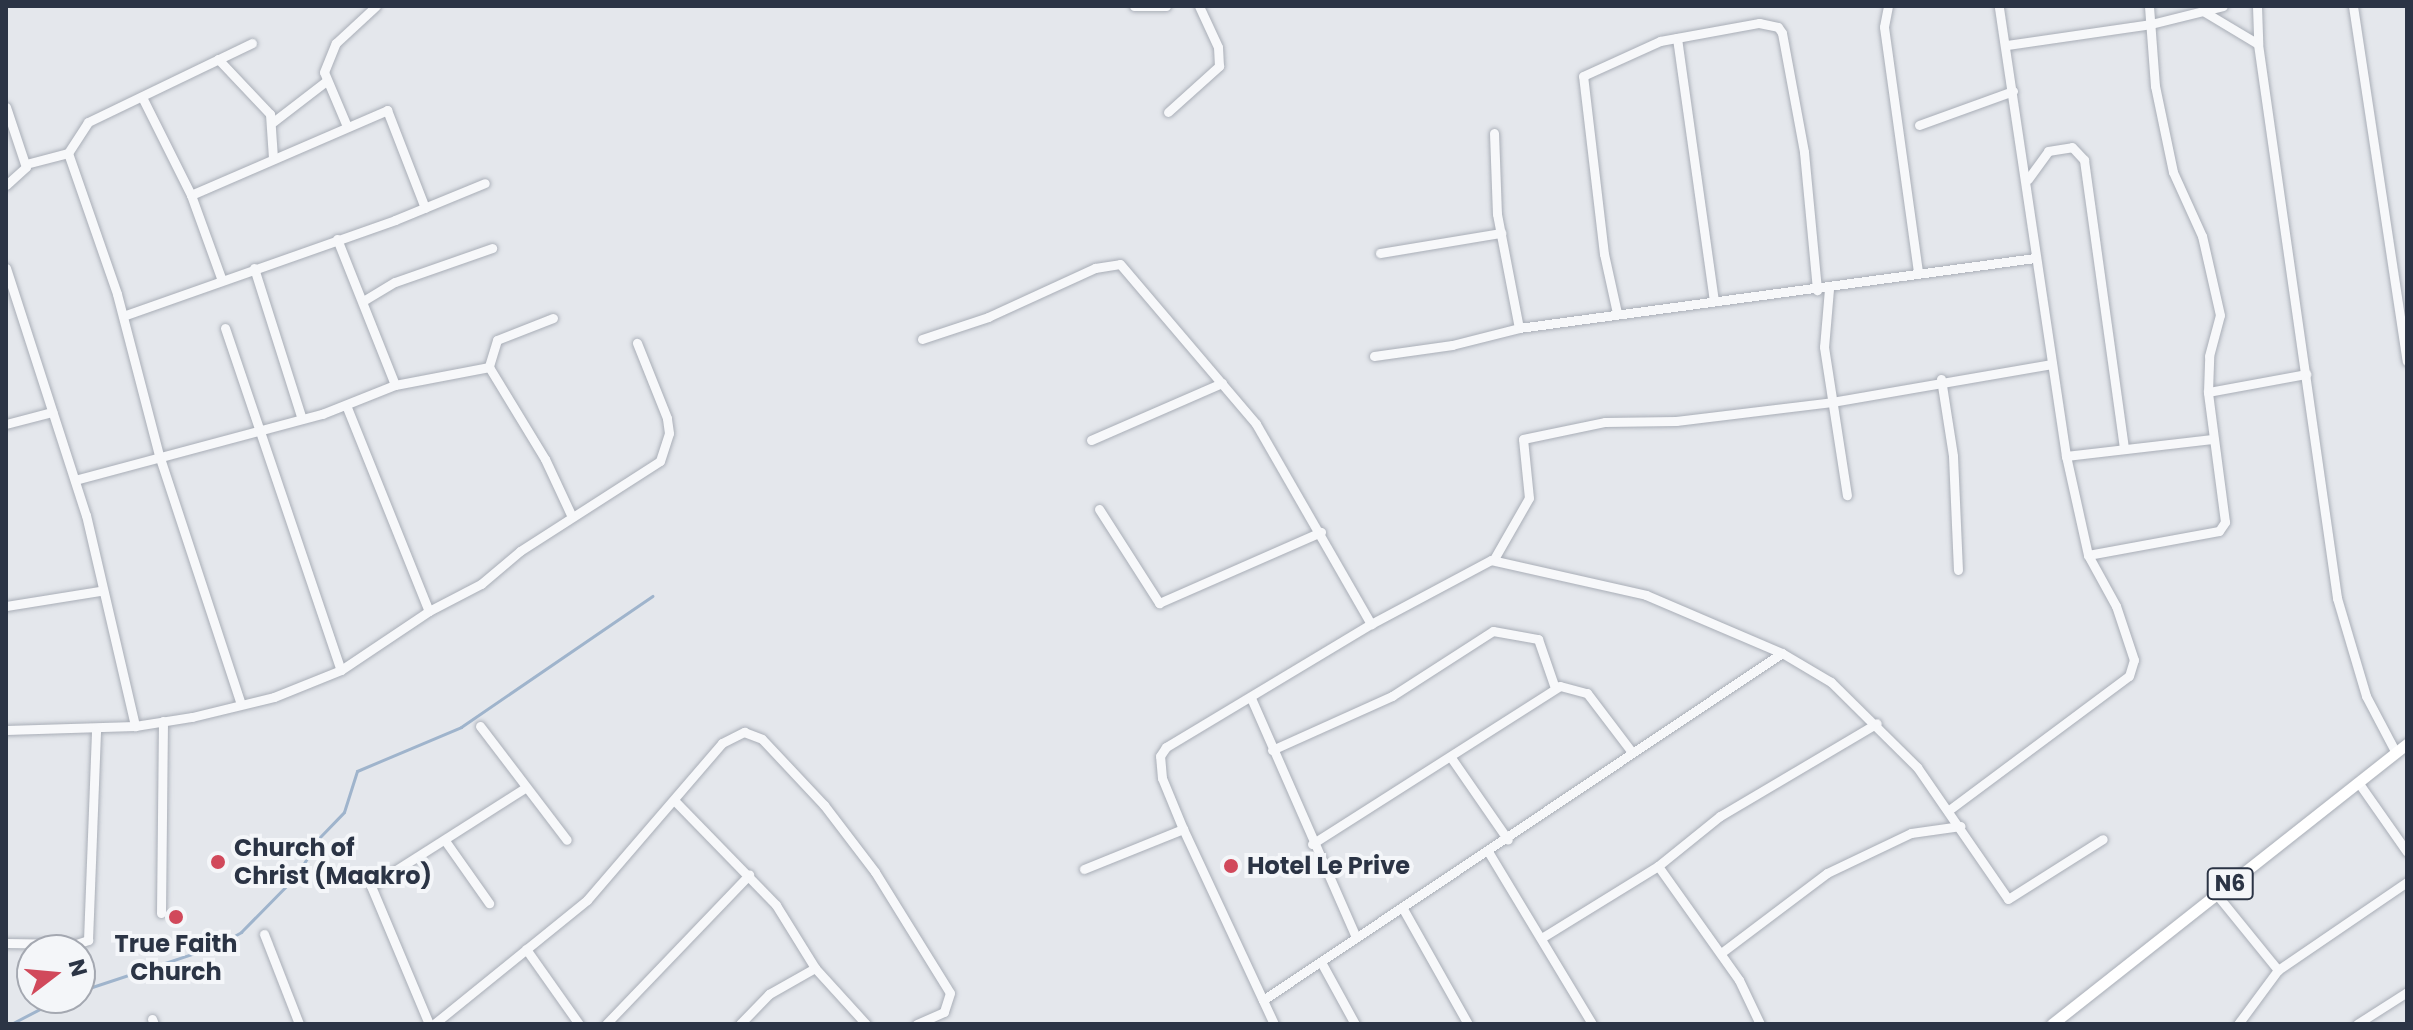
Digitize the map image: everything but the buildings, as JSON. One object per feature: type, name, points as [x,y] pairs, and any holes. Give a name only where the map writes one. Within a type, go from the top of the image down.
[{"type":"main road","name":"N6","points":[[2059,1022],[2407,744]]},
{"type":"street","points":[[273,122],[325,82],[336,43],[376,6]]},
{"type":"street","points":[[1134,6],[1166,6]]},
{"type":"street","points":[[1168,112],[1219,66],[1218,47],[1199,6]]},
{"type":"street","points":[[1888,6],[1884,27],[1918,272]]},
{"type":"street","points":[[1949,810],[2129,676],[2134,660],[2116,606],[2088,555],[2066,456],[1999,6]]},
{"type":"street","points":[[2088,555],[2219,531],[2225,522],[2208,392],[2211,347],[2220,315],[2202,236],[2173,172],[2155,86],[2149,6]]},
{"type":"street","points":[[2007,45],[2151,24],[2223,6]]},
{"type":"street","points":[[2257,6],[2258,44],[2337,598],[2366,696],[2396,753]]},
{"type":"street","points":[[2353,6],[2404,315],[2407,361]]},
{"type":"street","points":[[2203,11],[2258,44]]},
{"type":"street","points":[[1617,313],[1604,254],[1583,76],[1636,49],[1759,23],[1778,27],[1804,152],[1817,290]]},
{"type":"street","points":[[1677,38],[1714,300]]},
{"type":"street","points":[[26,164],[68,153],[88,122],[143,99],[252,43]]},
{"type":"street","points":[[218,59],[264,104],[273,122],[273,158]]},
{"type":"street","points":[[325,82],[346,124]]},
{"type":"street","points":[[1919,125],[2013,91]]},
{"type":"street","points":[[143,99],[191,195],[221,278]]},
{"type":"street","points":[[6,107],[26,164],[21,176],[6,185]]},
{"type":"street","points":[[191,195],[383,110],[392,113],[425,208]]},
{"type":"street","points":[[1494,133],[1501,233],[1519,328]]},
{"type":"street","points":[[2027,181],[2048,151],[2072,147],[2084,160],[2124,448]]},
{"type":"street","points":[[68,153],[123,316],[159,455],[241,704]]},
{"type":"street","points":[[123,316],[221,278],[425,208],[485,183]]},
{"type":"street","points":[[1380,253],[1501,233]]},
{"type":"street","points":[[337,239],[395,385]]},
{"type":"street","points":[[363,301],[395,282],[492,248]]},
{"type":"street","points":[[1374,356],[1452,345],[1519,328],[1617,313],[1829,289],[1918,272],[2035,258]]},
{"type":"street","points":[[922,339],[1115,263],[1143,287],[1256,424],[1321,532],[1371,624]]},
{"type":"street","points":[[6,268],[75,480],[135,726]]},
{"type":"street","points":[[254,268],[302,419]]},
{"type":"street","points":[[1829,289],[1824,347],[1847,495]]},
{"type":"street","points":[[553,318],[497,340],[489,367],[545,459],[572,517]]},
{"type":"street","points":[[225,328],[257,430],[341,670]]},
{"type":"street","points":[[6,730],[135,726],[163,721],[241,704],[341,670],[429,611],[481,584],[572,517],[660,461],[667,447],[667,418],[637,343]]},
{"type":"street","points":[[1274,1024],[1183,829],[1162,778],[1160,756],[1166,747],[1371,624],[1494,559],[1529,498],[1523,439],[1605,422],[1676,421],[1832,402],[1941,379],[2052,364]]},
{"type":"street","points":[[75,480],[302,419],[395,385],[489,367]]},
{"type":"street","points":[[2208,392],[2306,374]]},
{"type":"street","points":[[1941,379],[1953,456],[1958,570]]},
{"type":"street","points":[[1091,440],[1222,383]]},
{"type":"street","points":[[346,405],[429,611]]},
{"type":"street","points":[[6,424],[52,412]]},
{"type":"street","points":[[2066,456],[2212,439]]},
{"type":"street","points":[[1099,509],[1159,603],[1321,532]]},
{"type":"street","points":[[1494,559],[1646,595],[1782,653],[1831,682],[1877,723],[1949,810],[2008,899],[2103,839]]},
{"type":"street","points":[[6,606],[100,591]]},
{"type":"street","points":[[1272,750],[1400,691],[1493,631],[1538,639],[1555,688]]},
{"type":"street","points":[[1263,1000],[1489,853],[1631,751],[1782,653]]},
{"type":"street","points":[[1312,844],[1452,759],[1555,688],[1587,693],[1631,751]]},
{"type":"street","points":[[1251,698],[1312,844],[1356,937]]},
{"type":"street","points":[[161,913],[163,721]]},
{"type":"street","points":[[1543,937],[1658,866],[1720,816],[1877,723]]},
{"type":"street","points":[[480,726],[567,840]]},
{"type":"street","points":[[6,943],[88,940],[96,728]]},
{"type":"street","points":[[525,788],[446,842],[371,886],[432,1024],[587,900],[722,743],[744,732],[762,739],[824,805],[875,872],[950,993],[944,1012],[917,1024]]},
{"type":"street","points":[[1452,759],[1508,840]]},
{"type":"street","points":[[2358,782],[2407,852]]},
{"type":"street","points":[[674,800],[776,905],[815,968],[866,1024]]},
{"type":"street","points":[[1721,953],[1827,873],[1911,833],[1961,826]]},
{"type":"street","points":[[1084,869],[1183,829]]},
{"type":"street","points":[[446,842],[489,903]]},
{"type":"street","points":[[1489,853],[1543,937],[1592,1024]]},
{"type":"street","points":[[1658,866],[1721,953],[1760,1024]]},
{"type":"street","points":[[606,1024],[749,875]]},
{"type":"street","points":[[2238,1024],[2278,970],[2407,882]]},
{"type":"street","points":[[2217,895],[2278,970]]},
{"type":"street","points":[[1402,907],[1468,1024]]},
{"type":"street","points":[[264,934],[299,1024]]},
{"type":"street","points":[[526,949],[579,1024]]},
{"type":"street","points":[[1321,962],[1355,1024]]},
{"type":"street","points":[[740,1024],[769,994],[815,968]]},
{"type":"street","points":[[2357,1024],[2407,992]]},
{"type":"waterway","points":[[96,986],[216,946],[241,932],[297,875],[319,838],[344,812],[357,771],[461,727],[652,596]]},
{"type":"waterway","points":[[11,1024],[30,1014]]},
{"type":"place","name":"Church of Christ (Maakro)","points":[[218,862]]},
{"type":"place","name":"Hotel Le Prive","points":[[1231,866]]},
{"type":"place","name":"True Faith Church","points":[[176,917]]}]
